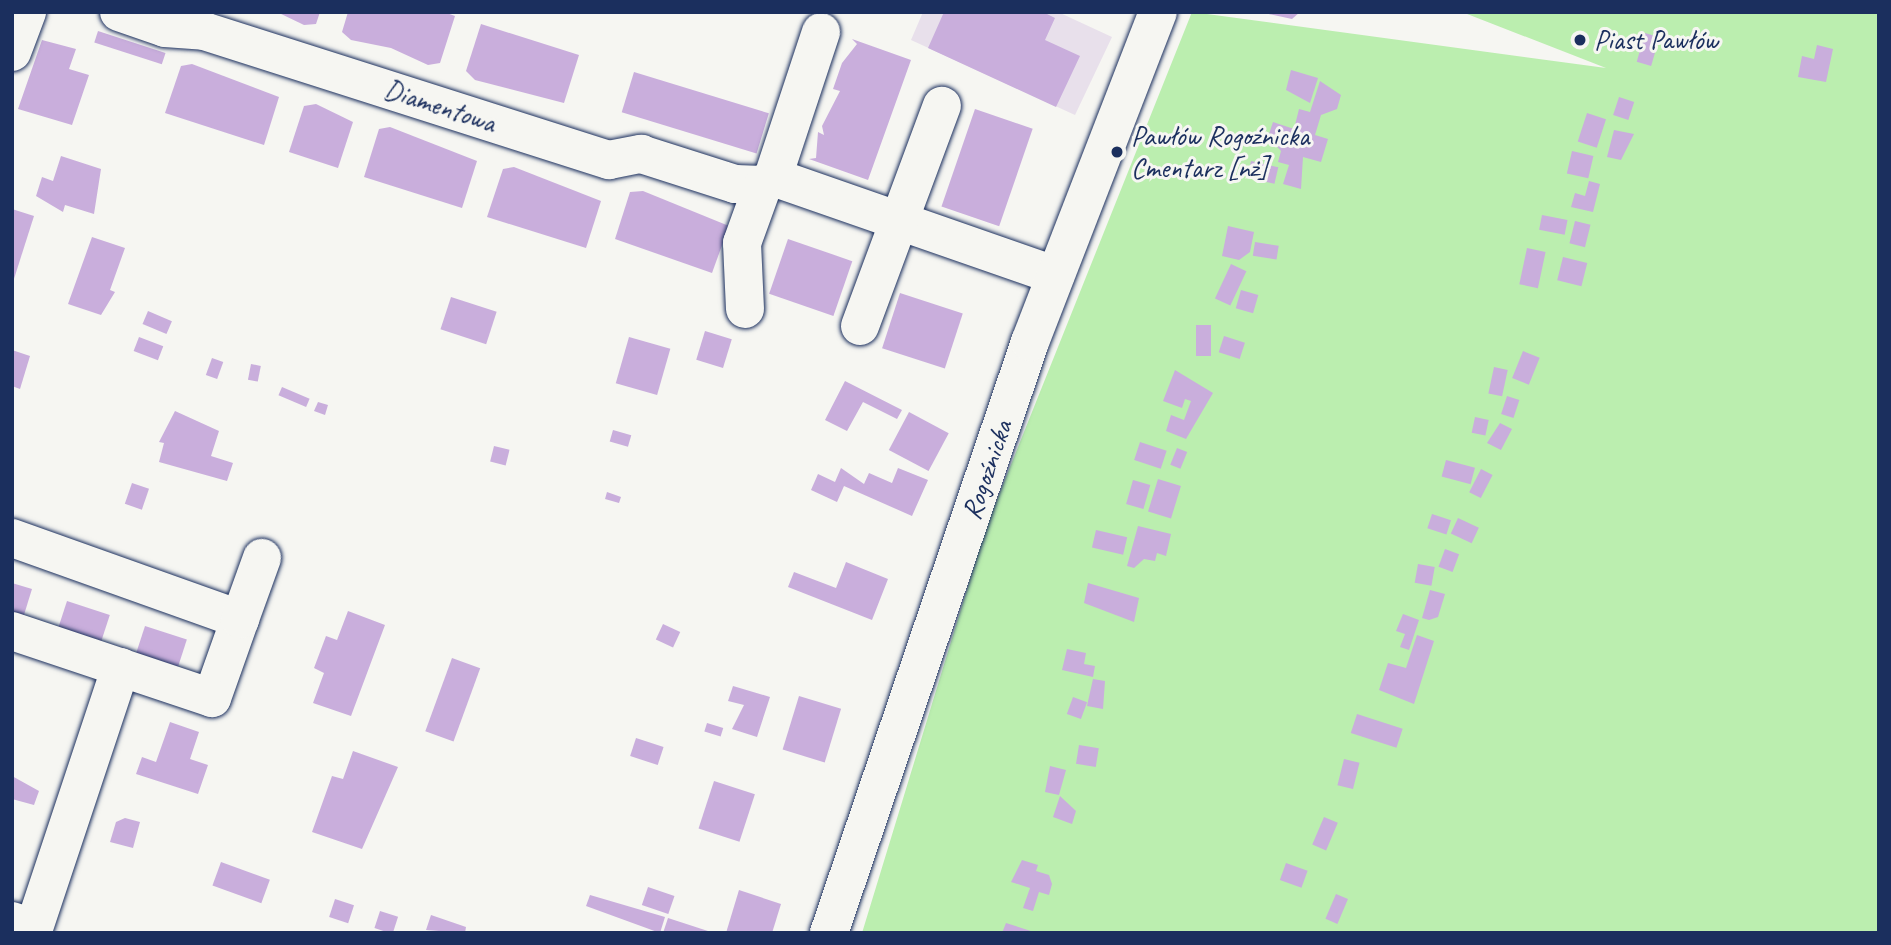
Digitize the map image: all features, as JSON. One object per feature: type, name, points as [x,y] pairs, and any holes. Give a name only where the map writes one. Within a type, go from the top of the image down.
[{"type":"street","points":[[12,52],[27,12]]},
{"type":"street","name":"Diamentowa","points":[[119,12],[165,28],[204,31],[609,160],[641,154],[735,184],[768,181],[899,220],[1055,275]]},
{"type":"street","name":"Rogoźnicka","points":[[829,933],[1055,275],[1158,12]]},
{"type":"street","points":[[745,309],[741,243],[768,181],[821,32]]},
{"type":"street","points":[[860,327],[942,106]]},
{"type":"street","points":[[12,538],[240,619]]},
{"type":"street","points":[[12,631],[212,698],[262,558]]},
{"type":"street","points":[[23,925],[121,667]]},
{"type":"shaded area","points":[[923,12],[1058,12],[1112,37],[1075,115],[911,40]]},
{"type":"green space","points":[[1192,12],[1606,68],[1462,12],[1879,12],[1879,933],[862,933],[986,527]]},
{"type":"building","points":[[277,12],[320,12],[316,24],[304,25]]},
{"type":"building","points":[[348,12],[444,12],[455,16],[440,63],[428,65],[391,48],[351,40],[342,32]]},
{"type":"building","points":[[944,12],[1043,12],[1055,18],[1045,40],[1080,56],[1056,107],[928,48]]},
{"type":"building","points":[[1259,12],[1300,12],[1292,19]]},
{"type":"building","points":[[481,24],[579,55],[564,103],[475,80],[466,71]]},
{"type":"building","points":[[98,31],[166,53],[162,64],[94,42]]},
{"type":"building","points":[[1645,33],[1659,37],[1651,66],[1637,62]]},
{"type":"building","points":[[852,39],[911,60],[868,180],[809,159],[816,158],[818,132],[824,135],[822,126],[840,91],[833,89],[842,63],[857,44]]},
{"type":"building","points":[[42,40],[76,49],[69,69],[89,75],[72,125],[18,109]]},
{"type":"building","points":[[1817,45],[1833,49],[1826,82],[1798,77],[1802,56],[1814,59]]},
{"type":"building","points":[[192,64],[279,97],[264,145],[165,113],[181,66]]},
{"type":"building","points":[[1291,70],[1318,78],[1310,103],[1286,90]]},
{"type":"building","points":[[634,72],[769,113],[757,153],[622,112]]},
{"type":"building","points":[[1320,81],[1341,95],[1337,109],[1321,115],[1315,135],[1328,139],[1321,162],[1303,157],[1301,189],[1283,184],[1289,165],[1278,162],[1281,151],[1268,137],[1273,122],[1294,129],[1299,109],[1310,112]]},
{"type":"building","points":[[1619,97],[1634,102],[1628,120],[1613,115]]},
{"type":"building","points":[[316,104],[353,122],[338,168],[289,152],[304,106]]},
{"type":"building","points":[[975,109],[1033,129],[999,226],[941,206]]},
{"type":"building","points":[[1587,113],[1606,119],[1597,148],[1578,142]]},
{"type":"building","points":[[390,127],[477,161],[462,208],[364,177],[379,129]]},
{"type":"building","points":[[1614,130],[1634,134],[1621,160],[1607,157]]},
{"type":"building","points":[[1572,151],[1593,156],[1588,178],[1567,173]]},
{"type":"building","points":[[61,156],[101,169],[94,214],[65,205],[63,212],[36,196],[42,177],[53,181]]},
{"type":"building","points":[[1251,161],[1278,167],[1274,184],[1247,178]]},
{"type":"building","points":[[514,167],[601,201],[586,248],[487,217],[503,169]]},
{"type":"building","points":[[1589,181],[1600,184],[1593,212],[1571,207],[1575,193],[1585,196]]},
{"type":"building","points":[[643,191],[729,226],[712,273],[615,239],[630,192]]},
{"type":"building","points":[[12,209],[34,216],[13,282],[12,282]]},
{"type":"building","points":[[1542,215],[1568,220],[1565,235],[1539,230]]},
{"type":"building","points":[[1575,221],[1591,225],[1585,247],[1569,243]]},
{"type":"building","points":[[1228,226],[1254,232],[1250,252],[1239,260],[1222,256]]},
{"type":"building","points":[[92,237],[125,248],[110,290],[115,292],[101,315],[68,304]]},
{"type":"building","points":[[788,239],[852,261],[833,316],[769,294]]},
{"type":"building","points":[[1255,242],[1279,246],[1277,260],[1253,256]]},
{"type":"building","points":[[1527,248],[1546,252],[1538,288],[1519,284]]},
{"type":"building","points":[[1563,257],[1587,263],[1581,286],[1557,280]]},
{"type":"building","points":[[1231,264],[1246,271],[1230,306],[1215,298]]},
{"type":"building","points":[[1241,290],[1258,295],[1253,313],[1236,308]]},
{"type":"building","points":[[900,293],[963,313],[945,369],[882,348]]},
{"type":"building","points":[[451,297],[497,312],[486,344],[440,329]]},
{"type":"building","points":[[148,311],[172,321],[166,334],[143,324]]},
{"type":"building","points":[[1196,325],[1211,325],[1211,356],[1196,356]]},
{"type":"building","points":[[705,331],[732,339],[723,368],[696,360]]},
{"type":"building","points":[[1224,336],[1245,343],[1240,359],[1219,352]]},
{"type":"building","points":[[139,337],[163,346],[158,360],[134,351]]},
{"type":"building","points":[[629,337],[670,349],[657,395],[616,383]]},
{"type":"building","points":[[12,350],[30,356],[20,389],[12,386]]},
{"type":"building","points":[[1523,351],[1540,358],[1529,385],[1512,378]]},
{"type":"building","points":[[212,358],[223,362],[217,379],[206,375]]},
{"type":"building","points":[[251,364],[261,366],[258,382],[248,380]]},
{"type":"building","points":[[1494,367],[1508,370],[1502,396],[1488,393]]},
{"type":"building","points":[[1175,370],[1213,393],[1186,439],[1166,431],[1171,415],[1184,420],[1191,401],[1185,399],[1182,408],[1163,401]]},
{"type":"building","points":[[845,381],[902,410],[897,419],[863,402],[847,431],[825,420]]},
{"type":"building","points":[[282,387],[310,399],[306,407],[278,395]]},
{"type":"building","points":[[1507,396],[1519,400],[1513,418],[1501,414]]},
{"type":"building","points":[[318,402],[328,405],[325,415],[314,411]]},
{"type":"building","points":[[175,411],[219,431],[211,456],[233,463],[227,481],[159,462],[164,443],[159,442]]},
{"type":"building","points":[[909,412],[949,433],[929,471],[889,450]]},
{"type":"building","points":[[1475,417],[1489,420],[1485,436],[1472,433]]},
{"type":"building","points":[[1500,423],[1512,429],[1501,450],[1487,443]]},
{"type":"building","points":[[613,430],[631,435],[628,447],[610,442]]},
{"type":"building","points":[[1140,442],[1167,451],[1161,469],[1134,460]]},
{"type":"building","points":[[494,446],[510,450],[506,465],[490,462]]},
{"type":"building","points":[[1177,448],[1187,452],[1180,469],[1170,465]]},
{"type":"building","points":[[1446,460],[1475,468],[1471,484],[1442,476]]},
{"type":"building","points":[[841,468],[864,484],[869,473],[892,483],[898,468],[928,480],[912,516],[844,486],[837,502],[811,490],[818,474],[835,482]]},
{"type":"building","points":[[1481,469],[1493,475],[1481,498],[1469,492]]},
{"type":"building","points":[[1158,479],[1181,486],[1171,519],[1148,512]]},
{"type":"building","points":[[1133,480],[1150,485],[1143,509],[1126,504]]},
{"type":"building","points":[[132,483],[149,489],[142,510],[125,504]]},
{"type":"building","points":[[607,492],[621,497],[619,503],[605,499]]},
{"type":"building","points":[[1432,514],[1451,520],[1446,534],[1427,528]]},
{"type":"building","points":[[1458,518],[1479,528],[1472,543],[1451,533]]},
{"type":"building","points":[[1138,526],[1171,534],[1166,556],[1157,553],[1155,561],[1144,559],[1134,568],[1127,566]]},
{"type":"building","points":[[1096,530],[1127,537],[1123,555],[1092,548]]},
{"type":"building","points":[[1445,549],[1459,554],[1453,572],[1439,567]]},
{"type":"building","points":[[846,562],[888,579],[872,620],[788,587],[794,572],[836,588]]},
{"type":"building","points":[[1418,564],[1435,567],[1431,586],[1415,583]]},
{"type":"building","points":[[12,583],[32,589],[23,618],[12,614]]},
{"type":"building","points":[[1088,583],[1139,598],[1134,622],[1084,603]]},
{"type":"building","points":[[1430,590],[1445,594],[1438,617],[1429,620],[1422,618]]},
{"type":"building","points":[[67,601],[110,615],[101,642],[58,629]]},
{"type":"building","points":[[348,611],[385,625],[351,716],[313,703],[324,673],[314,668],[326,636],[337,640]]},
{"type":"building","points":[[1403,614],[1419,620],[1409,650],[1400,647],[1405,634],[1396,631]]},
{"type":"building","points":[[663,624],[680,632],[673,647],[656,639]]},
{"type":"building","points":[[145,626],[187,640],[178,667],[136,654]]},
{"type":"building","points":[[1417,635],[1434,641],[1414,704],[1379,690],[1388,663],[1406,668]]},
{"type":"building","points":[[1067,649],[1086,653],[1084,664],[1095,666],[1093,677],[1062,670]]},
{"type":"building","points":[[452,658],[480,668],[454,742],[425,731]]},
{"type":"building","points":[[1093,679],[1105,681],[1103,709],[1087,706]]},
{"type":"building","points":[[733,686],[770,697],[757,737],[732,729],[744,705],[728,701]]},
{"type":"building","points":[[799,696],[841,709],[825,762],[783,750]]},
{"type":"building","points":[[1073,697],[1087,702],[1081,719],[1067,714]]},
{"type":"building","points":[[1357,714],[1403,729],[1396,748],[1351,733]]},
{"type":"building","points":[[170,722],[199,732],[190,759],[208,765],[198,794],[136,774],[142,757],[156,762]]},
{"type":"building","points":[[707,723],[723,728],[721,737],[704,732]]},
{"type":"building","points":[[636,738],[664,747],[658,765],[630,756]]},
{"type":"building","points":[[1079,745],[1099,748],[1096,767],[1076,764]]},
{"type":"building","points":[[353,751],[398,767],[362,849],[312,832],[332,776],[343,779]]},
{"type":"building","points":[[1344,759],[1360,763],[1353,789],[1337,785]]},
{"type":"building","points":[[1050,766],[1066,770],[1059,795],[1045,792]]},
{"type":"building","points":[[12,776],[39,791],[34,805],[12,799]]},
{"type":"building","points":[[714,781],[755,794],[739,842],[699,829]]},
{"type":"building","points":[[1060,796],[1076,811],[1072,824],[1053,817]]},
{"type":"building","points":[[1324,817],[1338,823],[1326,850],[1312,845]]},
{"type":"building","points":[[125,818],[140,822],[133,848],[110,842],[116,822]]},
{"type":"building","points":[[1022,860],[1038,865],[1036,871],[1049,875],[1052,884],[1049,895],[1039,892],[1033,911],[1023,908],[1030,888],[1011,882]]},
{"type":"building","points":[[221,862],[270,880],[261,903],[212,885]]},
{"type":"building","points":[[1286,863],[1308,871],[1301,888],[1280,880]]},
{"type":"building","points":[[648,887],[674,896],[668,914],[642,905]]},
{"type":"building","points":[[739,890],[781,904],[772,933],[726,933]]},
{"type":"building","points":[[1336,894],[1348,899],[1337,924],[1325,919]]},
{"type":"building","points":[[590,895],[665,917],[660,933],[586,906]]},
{"type":"building","points":[[335,899],[354,905],[348,923],[329,917]]},
{"type":"building","points":[[380,911],[398,917],[393,933],[374,928]]},
{"type":"building","points":[[431,915],[466,927],[465,933],[426,930]]},
{"type":"building","points":[[668,918],[711,932],[711,933],[663,933]]},
{"type":"building","points":[[1006,923],[1034,932],[1034,933],[1002,933]]},
{"type":"place","name":"Piast Pawłów","points":[[1580,40]]},
{"type":"place","name":"Pawłów Rogoźnicka Cmentarz [nż]","points":[[1117,152]]}]
